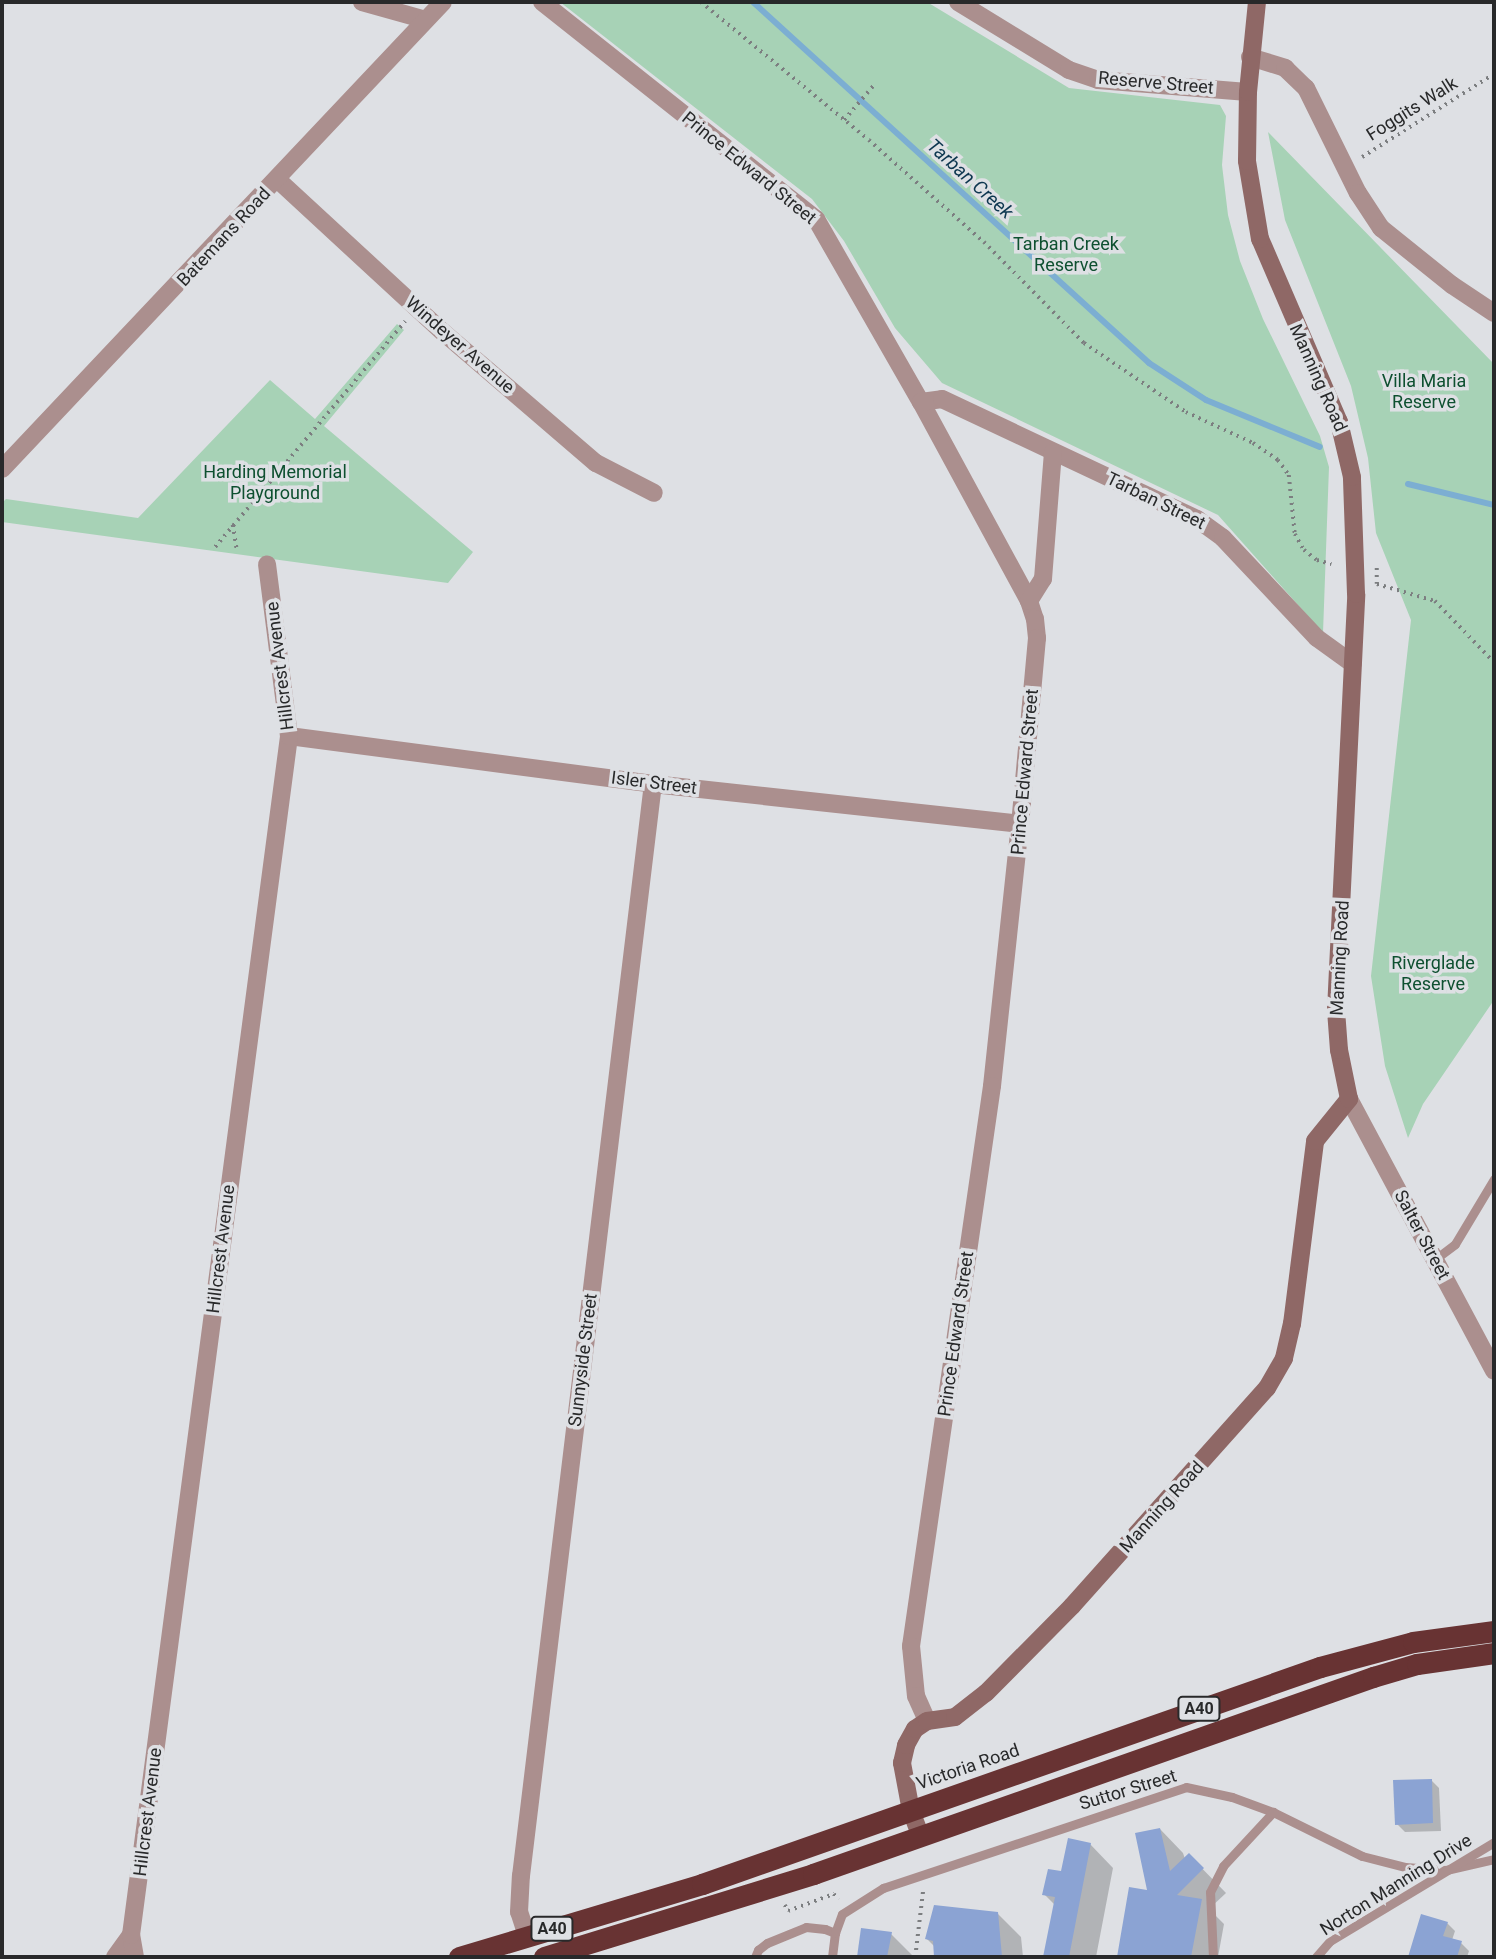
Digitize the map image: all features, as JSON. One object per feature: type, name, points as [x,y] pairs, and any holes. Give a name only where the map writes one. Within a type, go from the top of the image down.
[{"type":"highway","name":"Victoria Road","points":[[459,1957],[702,1884],[1320,1667],[1413,1642],[1494,1631]]},
{"type":"highway","name":"A40","points":[[544,1957],[786,1883],[1373,1677],[1417,1664],[1494,1653]]},
{"type":"street","points":[[362,2],[426,20]]},
{"type":"street","name":"Batemans Road","points":[[2,469],[278,180],[443,2]]},
{"type":"street","name":"Prince Edward Street","points":[[542,2],[816,219],[921,402],[1029,601],[1037,638],[992,1086],[911,1646],[916,1696],[927,1721]]},
{"type":"street","name":"Reserve Street","points":[[958,2],[1069,70],[1098,80],[1248,92]]},
{"type":"street","name":"Manning Road","points":[[927,1721],[955,1717],[986,1693],[1072,1606],[1267,1388],[1284,1357],[1292,1324],[1315,1141],[1349,1099],[1339,1050],[1336,1010],[1356,594],[1352,477],[1339,422],[1291,317],[1260,239],[1248,161],[1248,92],[1257,2]]},
{"type":"street","points":[[1250,57],[1285,68],[1306,88],[1345,167],[1381,228],[1452,285],[1494,313]]},
{"type":"street","name":"Windeyer Avenue","points":[[278,180],[416,307],[596,463],[654,493]]},
{"type":"street","name":"Tarban Street","points":[[921,402],[942,399],[1213,529],[1317,638],[1353,664]]},
{"type":"street","points":[[1029,601],[1043,579],[1053,452]]},
{"type":"street","name":"Hillcrest Avenue","points":[[131,1935],[289,736],[267,564]]},
{"type":"street","name":"Isler Street","points":[[289,736],[653,784],[1020,824]]},
{"type":"street","name":"Sunnyside Street","points":[[527,1936],[519,1912],[521,1876],[653,784]]},
{"type":"street","name":"Salter Street","points":[[1349,1099],[1494,1371]]},
{"type":"street","points":[[921,1837],[911,1811],[902,1763],[905,1745],[915,1730],[927,1721]]},
{"type":"street","points":[[115,1957],[131,1935]]},
{"type":"street","points":[[131,1935],[135,1957]]},
{"type":"lane","points":[[1434,1259],[1455,1244],[1494,1179]]},
{"type":"lane","name":"Suttor Street","points":[[835,1933],[842,1914],[883,1888],[926,1871],[1186,1787],[1232,1797],[1273,1812],[1362,1856],[1405,1867],[1446,1870]]},
{"type":"lane","points":[[1213,1957],[1210,1892],[1223,1866],[1273,1812]]},
{"type":"lane","name":"Norton Manning Drive","points":[[1316,1957],[1330,1941],[1494,1842]]},
{"type":"lane","points":[[1446,1870],[1494,1860]]},
{"type":"lane","points":[[755,1957],[767,1942],[806,1927],[835,1933],[831,1957]]},
{"type":"path","points":[[701,2],[844,120],[984,242],[1084,343],[1186,412],[1253,443],[1278,460],[1289,475],[1295,534],[1304,550],[1317,560],[1331,564]]},
{"type":"path","name":"Foggits Walk","points":[[1345,167],[1494,74]]},
{"type":"path","points":[[844,120],[872,88]]},
{"type":"path","points":[[215,547],[416,307]]},
{"type":"path","points":[[233,524],[237,550]]},
{"type":"path","points":[[1377,568],[1377,584],[1435,601],[1494,662]]},
{"type":"path","points":[[915,1957],[926,1871]]},
{"type":"path","points":[[785,1905],[788,1911],[834,1894],[841,1904],[852,1908]]},
{"type":"green space","name":"Tarban Creek Reserve","points":[[560,2],[927,2],[1069,88],[1220,105],[1226,116],[1222,165],[1228,215],[1240,261],[1263,319],[1320,436],[1329,467],[1323,633],[1218,515],[942,383],[895,328],[844,241],[812,199]]},
{"type":"green space","points":[[1268,132],[1494,364],[1494,1000],[1423,1104],[1408,1138],[1385,1066],[1371,976],[1411,620],[1376,533],[1368,458],[1351,386],[1285,220]]},
{"type":"green space","name":"Harding Memorial Playground","points":[[397,324],[404,330],[324,426],[473,552],[448,583],[2,522],[2,503],[6,499],[138,518],[270,380],[315,419]]},
{"type":"building","points":[[1432,1779],[1433,1823],[1395,1825],[1393,1780]]},
{"type":"building","points":[[1160,1828],[1170,1871],[1189,1853],[1204,1868],[1177,1895],[1202,1899],[1191,1957],[1117,1957],[1129,1887],[1147,1890],[1135,1833]]},
{"type":"building","points":[[1068,1838],[1091,1843],[1069,1957],[1043,1957],[1055,1897],[1042,1895],[1048,1869],[1061,1871]]},
{"type":"building","points":[[934,1905],[998,1912],[1002,1957],[934,1957],[933,1941],[925,1939]]},
{"type":"building","points":[[1421,1914],[1448,1922],[1443,1936],[1462,1941],[1457,1957],[1408,1957]]},
{"type":"building","points":[[861,1928],[892,1932],[887,1957],[857,1957]]},
{"type":"waterway","name":"Tarban Creek","points":[[753,2],[1149,363],[1206,400],[1320,447]]},
{"type":"waterway","name":"Tarban Creek","points":[[1408,484],[1494,505]]},
{"type":"park label","name":"Villa Maria Reserve","points":[[1424,392]]},
{"type":"park label","name":"Riverglade Reserve","points":[[1433,974]]}]
